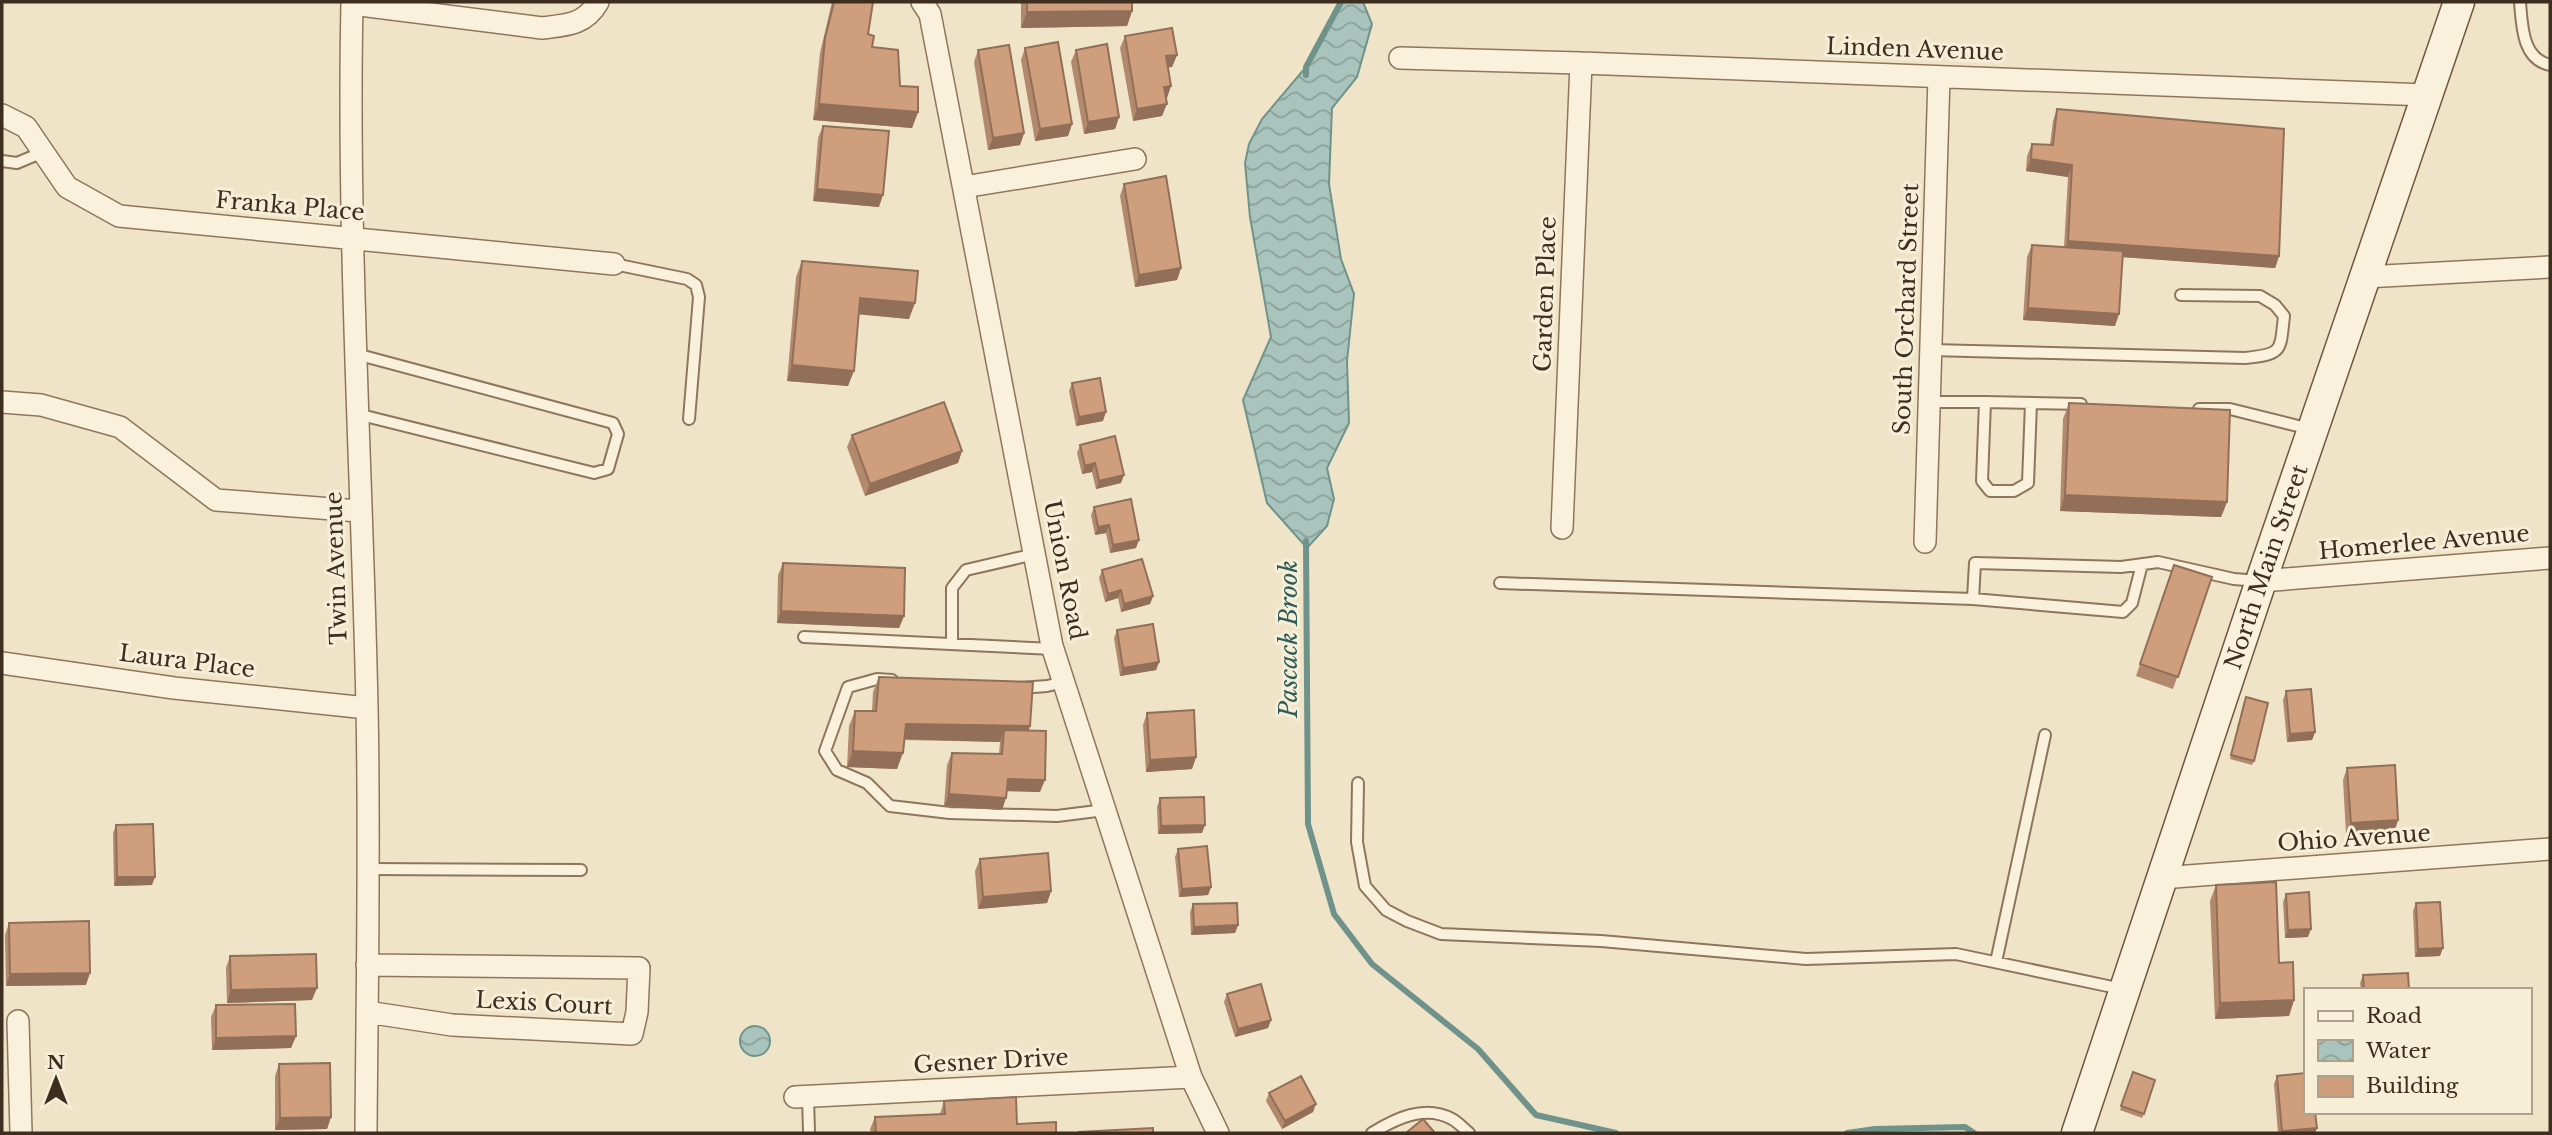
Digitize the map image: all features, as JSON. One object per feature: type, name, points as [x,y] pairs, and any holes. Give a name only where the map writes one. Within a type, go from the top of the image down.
[{"type":"main road","name":"North Main Street","points":[[2077,1133],[2312,429],[2459,2]]},
{"type":"street","points":[[352,3],[542,28],[569,25],[590,15],[598,2]]},
{"type":"street","name":"Union Road","points":[[922,2],[930,14],[1053,649],[1191,1077],[1218,1133]]},
{"type":"street","name":"Twin Avenue","points":[[352,3],[351,130],[359,511],[367,708],[366,1133]]},
{"type":"street","name":"Linden Avenue","points":[[1400,58],[2427,95]]},
{"type":"street","name":"Garden Place","points":[[1562,528],[1580,63]]},
{"type":"street","name":"South Orchard Street","points":[[1925,542],[1939,77]]},
{"type":"street","name":"Franka Place","points":[[2,114],[26,127],[67,187],[119,216],[614,264]]},
{"type":"street","points":[[964,187],[1135,159]]},
{"type":"street","points":[[2365,277],[2550,267]]},
{"type":"street","points":[[2,402],[41,405],[120,427],[216,500],[359,511]]},
{"type":"street","name":"Homerlee Avenue","points":[[2261,581],[2550,558]]},
{"type":"street","name":"Laura Place","points":[[2,663],[174,688],[367,708]]},
{"type":"street","name":"Ohio Avenue","points":[[2161,878],[2550,849]]},
{"type":"street","name":"Lexis Court","points":[[367,965],[639,968],[637,1012],[632,1034],[452,1025],[367,1012]]},
{"type":"street","points":[[18,1021],[21,1133]]},
{"type":"street","name":"Gesner Drive","points":[[801,1096],[1191,1077]]},
{"type":"lane","points":[[2520,2],[2523,31],[2530,53],[2544,64],[2550,65]]},
{"type":"lane","points":[[2,160],[17,163],[43,152]]},
{"type":"lane","points":[[614,264],[687,279],[696,285],[699,297],[689,419]]},
{"type":"lane","points":[[1931,350],[2245,358],[2272,355],[2280,346],[2284,316],[2275,305],[2260,296],[2181,295]]},
{"type":"lane","points":[[356,354],[613,423],[618,434],[608,469],[594,472],[357,414]]},
{"type":"lane","points":[[1930,402],[2099,405]]},
{"type":"lane","points":[[1985,402],[1982,481],[1990,491],[2014,491],[2028,483],[2031,403]]},
{"type":"lane","points":[[2190,408],[2230,410],[2312,429]]},
{"type":"lane","points":[[952,642],[952,588],[966,570],[1035,554]]},
{"type":"lane","points":[[1973,599],[1975,563],[2121,567],[2158,562],[2234,579],[2261,581]]},
{"type":"lane","points":[[1500,583],[1973,599],[2123,612],[2132,603],[2142,564]]},
{"type":"lane","points":[[804,637],[952,642],[1053,649]]},
{"type":"lane","points":[[903,681],[877,679],[848,687],[825,751],[838,770],[867,783],[890,806],[950,813],[1057,817],[1105,810]]},
{"type":"lane","points":[[1009,688],[1047,686],[1064,682]]},
{"type":"lane","points":[[1996,961],[2045,735]]},
{"type":"lane","points":[[1358,783],[1357,842],[1365,886],[1387,909],[1407,921],[1441,934],[1601,941],[1806,959],[1956,954],[2124,990]]},
{"type":"lane","points":[[367,869],[581,870]]},
{"type":"lane","points":[[801,1096],[809,1133]]},
{"type":"lane","points":[[1372,1133],[1391,1122],[1426,1112],[1451,1118],[1469,1133]]},
{"type":"water","points":[[1341,2],[1363,2],[1372,24],[1357,77],[1332,108],[1329,184],[1341,259],[1354,294],[1347,361],[1349,423],[1327,468],[1334,499],[1327,526],[1307,548],[1267,503],[1243,400],[1271,337],[1250,217],[1245,163],[1249,144],[1262,119],[1306,67]]},
{"type":"water","points":[[755,1026],[766,1030],[770,1041],[766,1052],[755,1056],[744,1052],[740,1041],[744,1030]]},
{"type":"building","points":[[834,2],[873,2],[868,34],[874,36],[872,47],[898,50],[900,86],[918,87],[918,112],[819,104],[825,38]]},
{"type":"building","points":[[1027,2],[1132,2],[1132,11],[1027,12]]},
{"type":"building","points":[[1172,28],[1177,55],[1166,56],[1171,86],[1164,87],[1167,104],[1137,109],[1125,36]]},
{"type":"building","points":[[1058,42],[1072,124],[1040,129],[1025,48]]},
{"type":"building","points":[[1107,44],[1119,117],[1088,122],[1076,50]]},
{"type":"building","points":[[1009,45],[1024,133],[993,138],[978,50]]},
{"type":"building","points":[[2057,109],[2284,129],[2279,256],[2068,241],[2072,165],[2031,159],[2032,144],[2053,145]]},
{"type":"building","points":[[823,126],[889,131],[883,195],[817,189]]},
{"type":"building","points":[[1166,176],[1181,268],[1139,275],[1124,184]]},
{"type":"building","points":[[2032,245],[2123,251],[2119,314],[2028,308]]},
{"type":"building","points":[[802,261],[918,271],[915,303],[860,298],[854,371],[792,365]]},
{"type":"building","points":[[1100,378],[1106,412],[1079,417],[1072,383]]},
{"type":"building","points":[[944,402],[962,451],[870,484],[852,435]]},
{"type":"building","points":[[2069,403],[2230,410],[2227,502],[2065,495]]},
{"type":"building","points":[[1115,436],[1124,475],[1099,481],[1095,463],[1085,466],[1080,445]]},
{"type":"building","points":[[1131,499],[1139,540],[1113,545],[1109,525],[1098,527],[1094,507]]},
{"type":"building","points":[[1142,559],[1153,596],[1124,604],[1121,590],[1108,594],[1102,570]]},
{"type":"building","points":[[783,563],[905,568],[904,616],[781,611]]},
{"type":"building","points":[[2174,565],[2212,577],[2178,677],[2140,664]]},
{"type":"building","points":[[1153,624],[1159,662],[1123,668],[1117,630]]},
{"type":"building","points":[[879,677],[1033,682],[1030,726],[906,724],[903,753],[853,751],[855,711],[876,711]]},
{"type":"building","points":[[2311,689],[2315,732],[2290,734],[2286,691]]},
{"type":"building","points":[[2246,697],[2268,703],[2254,761],[2231,755]]},
{"type":"building","points":[[1194,710],[1196,757],[1150,760],[1147,713]]},
{"type":"building","points":[[1004,730],[1046,731],[1045,780],[1008,779],[1006,798],[949,794],[952,753],[1002,754]]},
{"type":"building","points":[[2395,765],[2398,820],[2351,823],[2347,768]]},
{"type":"building","points":[[1204,797],[1205,825],[1161,826],[1160,798]]},
{"type":"building","points":[[153,824],[155,877],[117,877],[116,825]]},
{"type":"building","points":[[1207,846],[1211,887],[1182,889],[1178,849]]},
{"type":"building","points":[[1048,853],[1051,891],[983,897],[980,859]]},
{"type":"building","points":[[2276,882],[2279,963],[2293,962],[2294,1000],[2220,1003],[2216,885]]},
{"type":"building","points":[[2309,892],[2311,929],[2288,930],[2286,894]]},
{"type":"building","points":[[2440,902],[2443,948],[2418,949],[2416,903]]},
{"type":"building","points":[[1237,903],[1238,925],[1194,927],[1193,904]]},
{"type":"building","points":[[89,921],[90,973],[10,974],[9,923]]},
{"type":"building","points":[[316,954],[317,988],[231,990],[230,956]]},
{"type":"building","points":[[2408,973],[2409,988],[2364,988],[2363,975]]},
{"type":"building","points":[[1261,984],[1271,1020],[1238,1029],[1227,994]]},
{"type":"building","points":[[295,1004],[296,1036],[216,1038],[216,1005]]},
{"type":"building","points":[[330,1063],[331,1117],[280,1118],[279,1064]]},
{"type":"building","points":[[2133,1072],[2155,1080],[2144,1114],[2121,1106]]},
{"type":"building","points":[[2304,1073],[2304,1114],[2315,1114],[2317,1128],[2282,1131],[2277,1076]]},
{"type":"building","points":[[1301,1076],[1316,1104],[1285,1121],[1269,1093]]},
{"type":"building","points":[[1016,1097],[1017,1124],[1056,1122],[1056,1133],[876,1133],[875,1117],[945,1114],[944,1101]]},
{"type":"building","points":[[1423,1119],[1435,1133],[1406,1133]]},
{"type":"building","points":[[1153,1128],[1153,1133],[1079,1133],[1079,1132]]},
{"type":"waterway","name":"Pascack Brook","points":[[1306,75],[1306,67],[1341,2]]},
{"type":"waterway","name":"Pascack Brook","points":[[1306,541],[1308,824],[1334,914],[1372,964],[1478,1049],[1536,1115],[1616,1133]]},
{"type":"waterway","name":"Pascack Brook","points":[[1847,1133],[1875,1129],[1965,1127],[1974,1133]]}]
